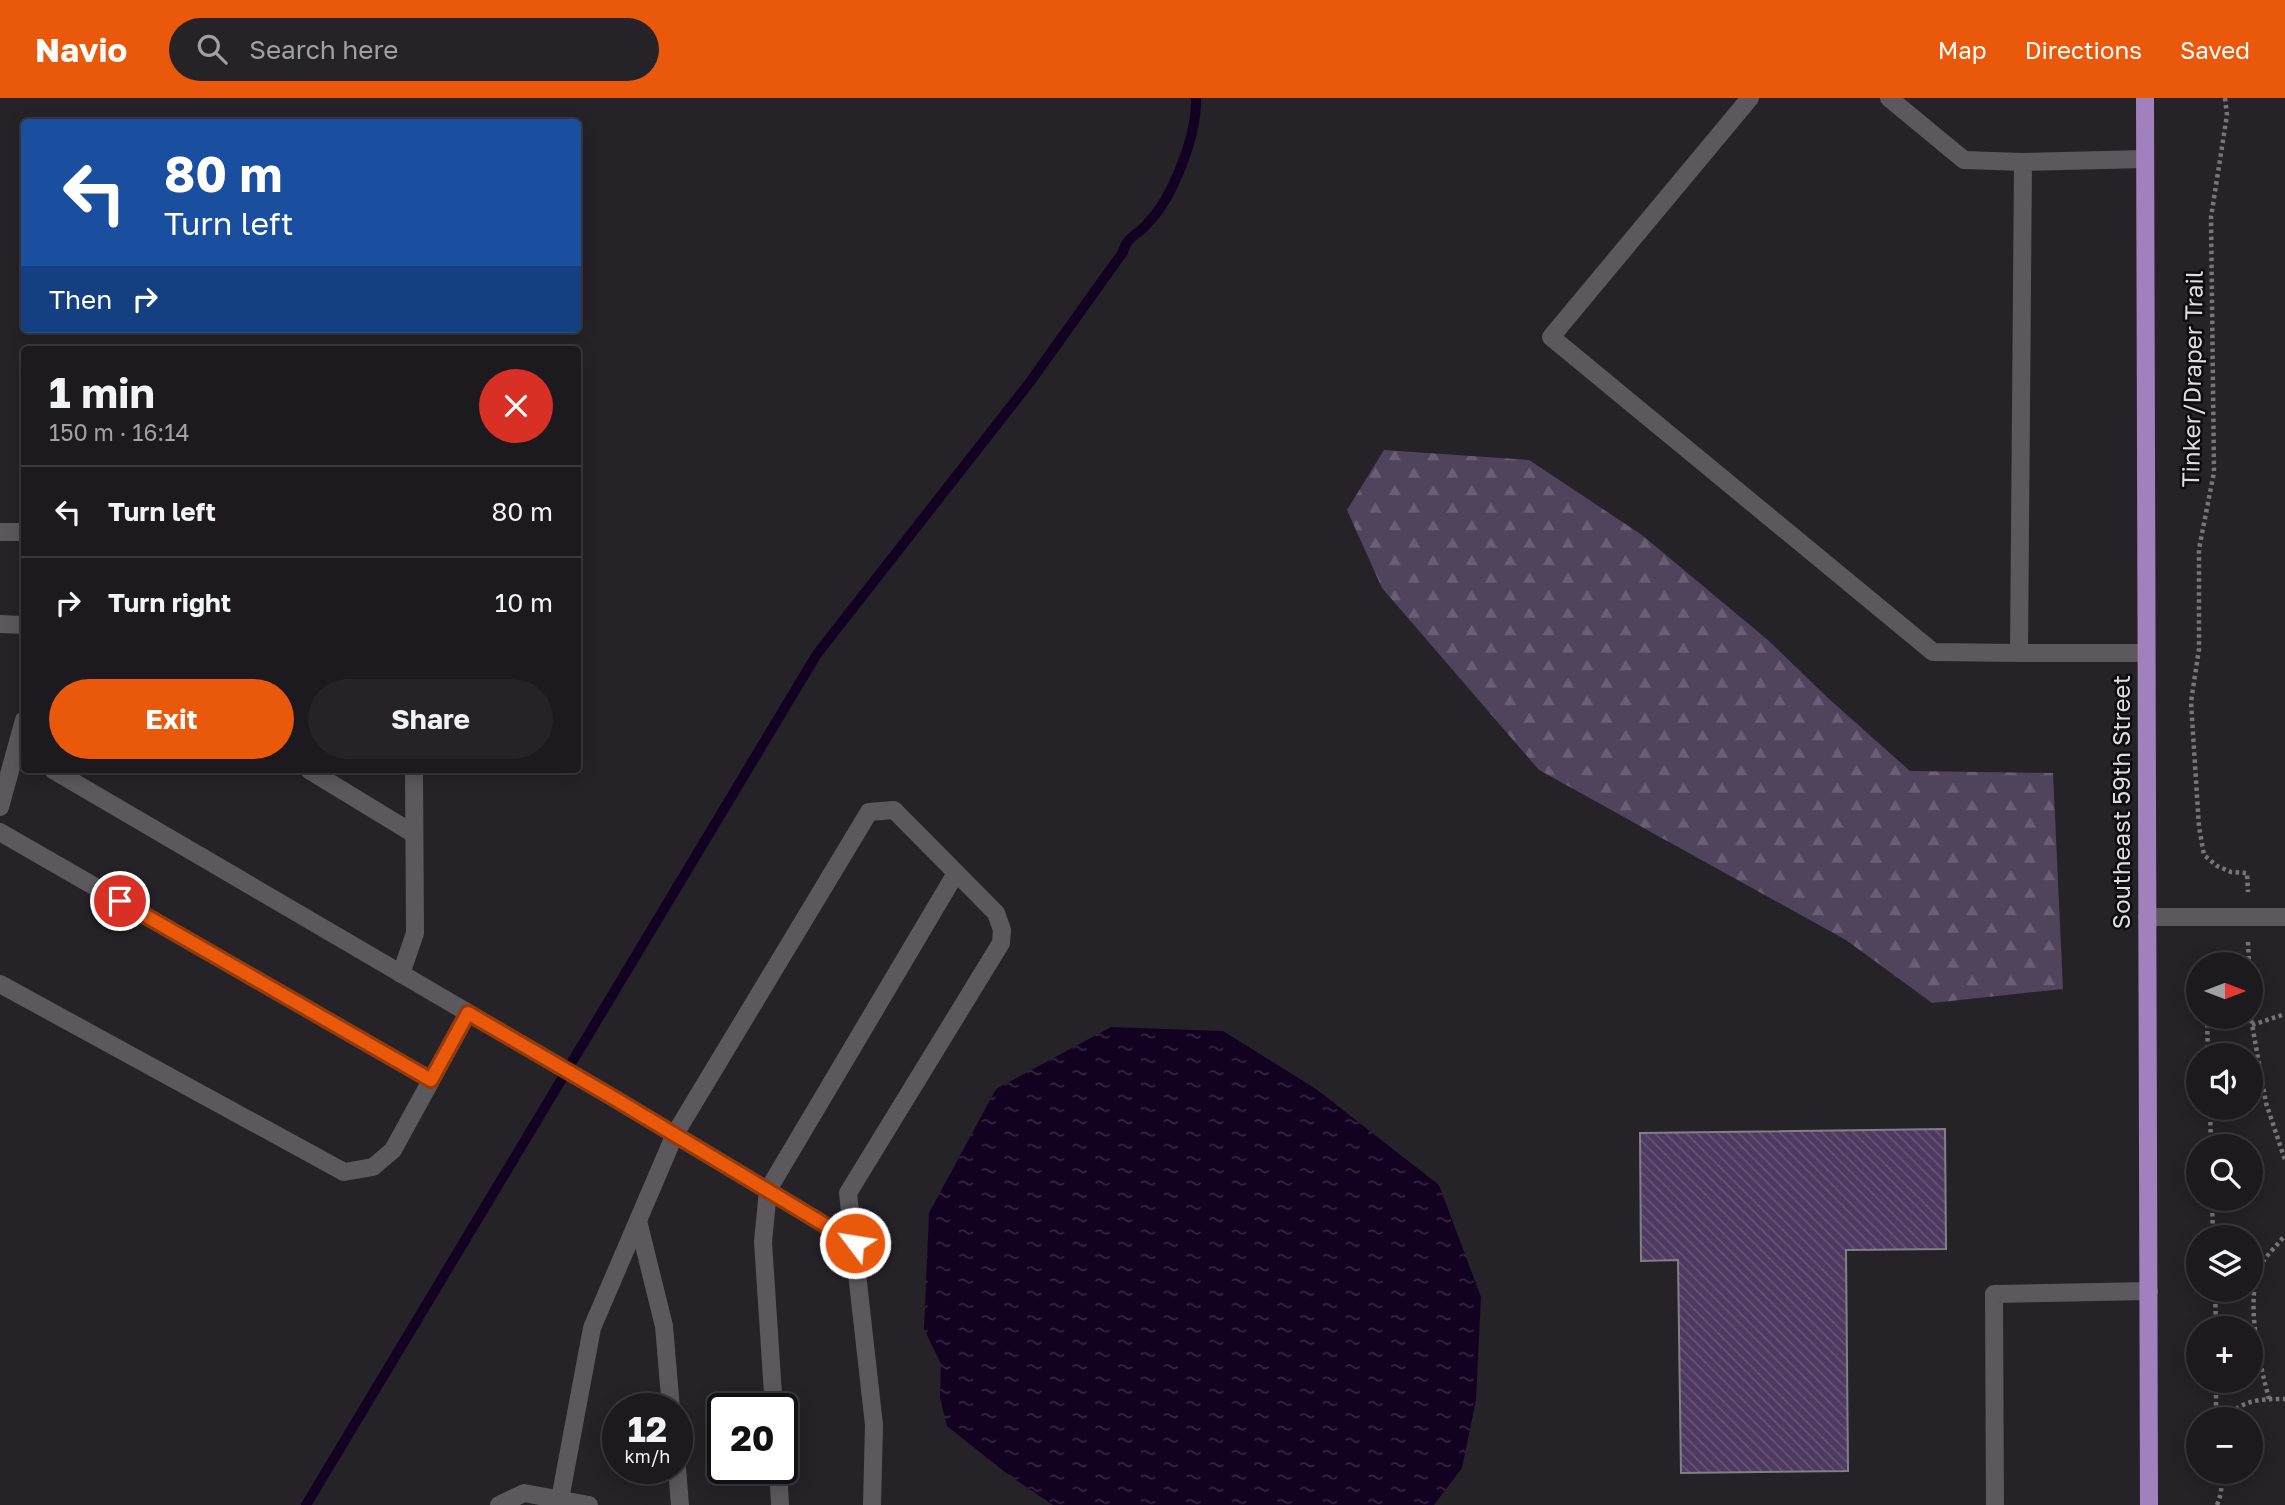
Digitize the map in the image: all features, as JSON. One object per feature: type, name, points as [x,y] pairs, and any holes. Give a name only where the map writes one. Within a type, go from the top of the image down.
[{"type":"main road","name":"Southeast 59th Street","points":[[2145,98],[2149,1505]]},
{"type":"lane","points":[[1750,98],[1551,337],[1933,652],[2146,653]]},
{"type":"lane","points":[[1889,98],[1965,160],[2023,162],[2145,159]]},
{"type":"lane","points":[[2020,653],[2023,162]]},
{"type":"lane","points":[[0,532],[21,532]]},
{"type":"lane","points":[[0,624],[21,625]]},
{"type":"lane","points":[[0,807],[21,729]]},
{"type":"lane","points":[[59,773],[676,1134],[855,1243]]},
{"type":"lane","points":[[314,773],[414,834]]},
{"type":"lane","points":[[401,974],[415,933],[414,773]]},
{"type":"lane","points":[[560,1500],[592,1328],[676,1134],[869,812],[894,810],[996,913],[1002,930],[1002,943],[848,1193],[874,1425],[872,1505]]},
{"type":"lane","points":[[0,832],[431,1080]]},
{"type":"lane","points":[[773,1393],[763,1242],[768,1190],[957,873]]},
{"type":"lane","points":[[2147,917],[2285,917]]},
{"type":"lane","points":[[0,984],[344,1172],[373,1167],[393,1150],[468,1013]]},
{"type":"lane","points":[[638,1221],[664,1326],[670,1393]]},
{"type":"lane","points":[[1995,1505],[1994,1294],[2149,1291]]},
{"type":"lane","points":[[678,1484],[680,1505]]},
{"type":"lane","points":[[779,1484],[780,1505]]},
{"type":"lane","points":[[499,1505],[524,1493],[589,1505]]},
{"type":"path","name":"Tinker/Draper Trail","points":[[2225,98],[2227,115],[2211,217],[2214,472],[2199,550],[2199,649],[2191,702],[2199,827],[2204,855],[2217,866],[2231,872],[2247,873],[2249,952]]},
{"type":"path","points":[[2263,1022],[2285,1014]]},
{"type":"path","points":[[2253,1029],[2266,1103],[2285,1160]]},
{"type":"path","points":[[2269,1399],[2259,1351],[2254,1292],[2262,1264],[2285,1235]]},
{"type":"path","points":[[2240,1407],[2245,1403],[2285,1399]]},
{"type":"path","points":[[2217,1505],[2222,1484]]},
{"type":"green space","points":[[1384,450],[1529,460],[1642,535],[1769,641],[1910,771],[2053,773],[2063,989],[1932,1003],[1846,940],[1539,770],[1382,588],[1347,510]]},
{"type":"water","points":[[1111,1027],[1223,1031],[1316,1089],[1439,1185],[1481,1297],[1476,1400],[1462,1468],[1434,1505],[1053,1505],[1010,1476],[947,1426],[940,1398],[941,1364],[924,1329],[929,1213],[996,1089]]},
{"type":"building","points":[[1945,1129],[1946,1249],[1846,1250],[1848,1471],[1681,1473],[1678,1260],[1641,1261],[1640,1133]]},
{"type":"waterway","points":[[306,1505],[817,654],[1030,382],[1130,239],[1157,213],[1166,199],[1188,147],[1196,98]]},
{"type":"route","points":[[120,901],[431,1080],[468,1013],[855,1243]]}]
